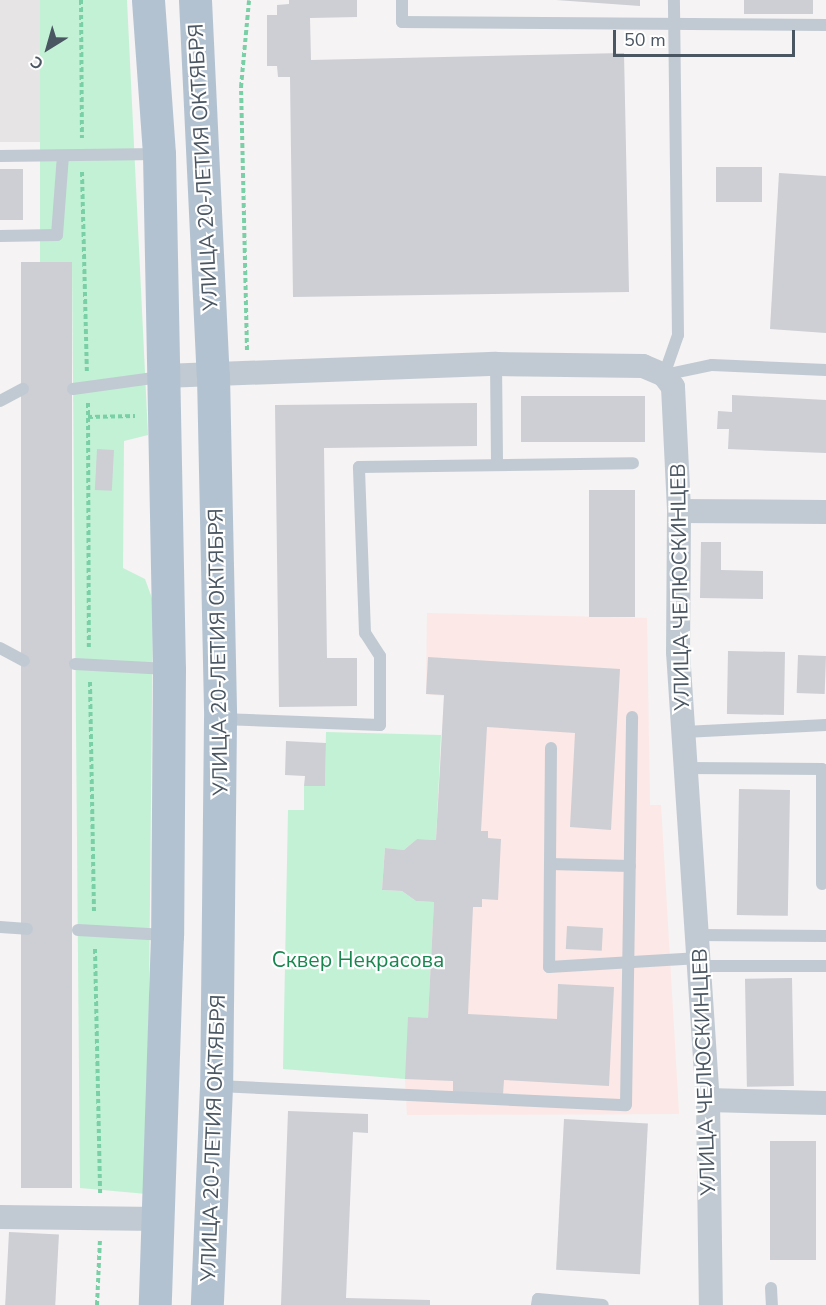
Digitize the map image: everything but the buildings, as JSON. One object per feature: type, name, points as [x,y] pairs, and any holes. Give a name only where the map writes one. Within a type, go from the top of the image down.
[{"type":"main road","name":"УЛИЦА 20-ЛЕТИЯ ОКТЯБРЯ","points":[[148,0],[159,154],[169,669],[167,935],[155,1305]]},
{"type":"main road","name":"УЛИЦА 20-ЛЕТИЯ ОКТЯБРЯ","points":[[195,0],[213,375],[220,719],[216,1086],[207,1305]]},
{"type":"street","points":[[163,376],[496,364],[643,366],[664,375]]},
{"type":"street","name":"УЛИЦА ЧЕЛЮСКИНЦЕВ","points":[[664,375],[673,387],[676,403],[679,511],[678,652],[700,953],[708,1100],[711,1305]]},
{"type":"street","points":[[679,511],[826,512]]},
{"type":"street","points":[[708,1100],[826,1102]]},
{"type":"street","points":[[0,1217],[158,1219]]},
{"type":"lane","points":[[402,0],[402,22],[826,25]]},
{"type":"lane","points":[[664,375],[678,335],[674,0]]},
{"type":"lane","points":[[0,156],[159,154]]},
{"type":"lane","points":[[0,236],[57,235],[63,156]]},
{"type":"lane","points":[[496,364],[497,465]]},
{"type":"lane","points":[[664,375],[712,365],[826,370]]},
{"type":"lane","points":[[74,389],[87,389],[163,376]]},
{"type":"lane","points":[[0,401],[23,389]]},
{"type":"lane","points":[[220,719],[380,725],[380,656],[365,633],[359,467],[633,463]]},
{"type":"lane","points":[[0,648],[24,661]]},
{"type":"lane","points":[[75,664],[169,669]]},
{"type":"lane","points":[[216,1086],[627,1105],[632,717]]},
{"type":"lane","points":[[684,732],[826,725]]},
{"type":"lane","points":[[551,748],[549,967],[628,963],[826,936]]},
{"type":"lane","points":[[687,768],[822,769],[822,884]]},
{"type":"lane","points":[[550,864],[630,866]]},
{"type":"lane","points":[[0,927],[27,929]]},
{"type":"lane","points":[[78,930],[167,935]]},
{"type":"lane","points":[[700,953],[826,966]]},
{"type":"lane","points":[[771,1288],[772,1305]]},
{"type":"lane","points":[[537,1305],[537,1299],[603,1305]]},
{"type":"path","points":[[81,0],[94,930],[101,1219],[97,1305]]},
{"type":"path","points":[[248,373],[241,87],[249,0]]},
{"type":"path","points":[[88,417],[137,416]]},
{"type":"shaded area","points":[[0,0],[40,0],[40,142],[0,142]]},
{"type":"shaded area","points":[[427,613],[647,618],[650,805],[661,805],[679,1114],[407,1115],[405,1079],[433,902],[416,901],[402,891],[382,890],[385,848],[417,839],[436,840],[444,696],[426,694]]},
{"type":"green space","points":[[40,0],[127,0],[148,435],[124,441],[123,568],[145,579],[153,601],[147,1194],[80,1188],[72,263],[40,263]]},
{"type":"green space","name":"Сквер Некрасова","points":[[326,732],[441,735],[436,840],[417,839],[404,850],[385,848],[382,890],[402,891],[416,901],[434,902],[428,1018],[405,1079],[283,1069],[288,810],[304,810],[304,786],[325,786]]}]
